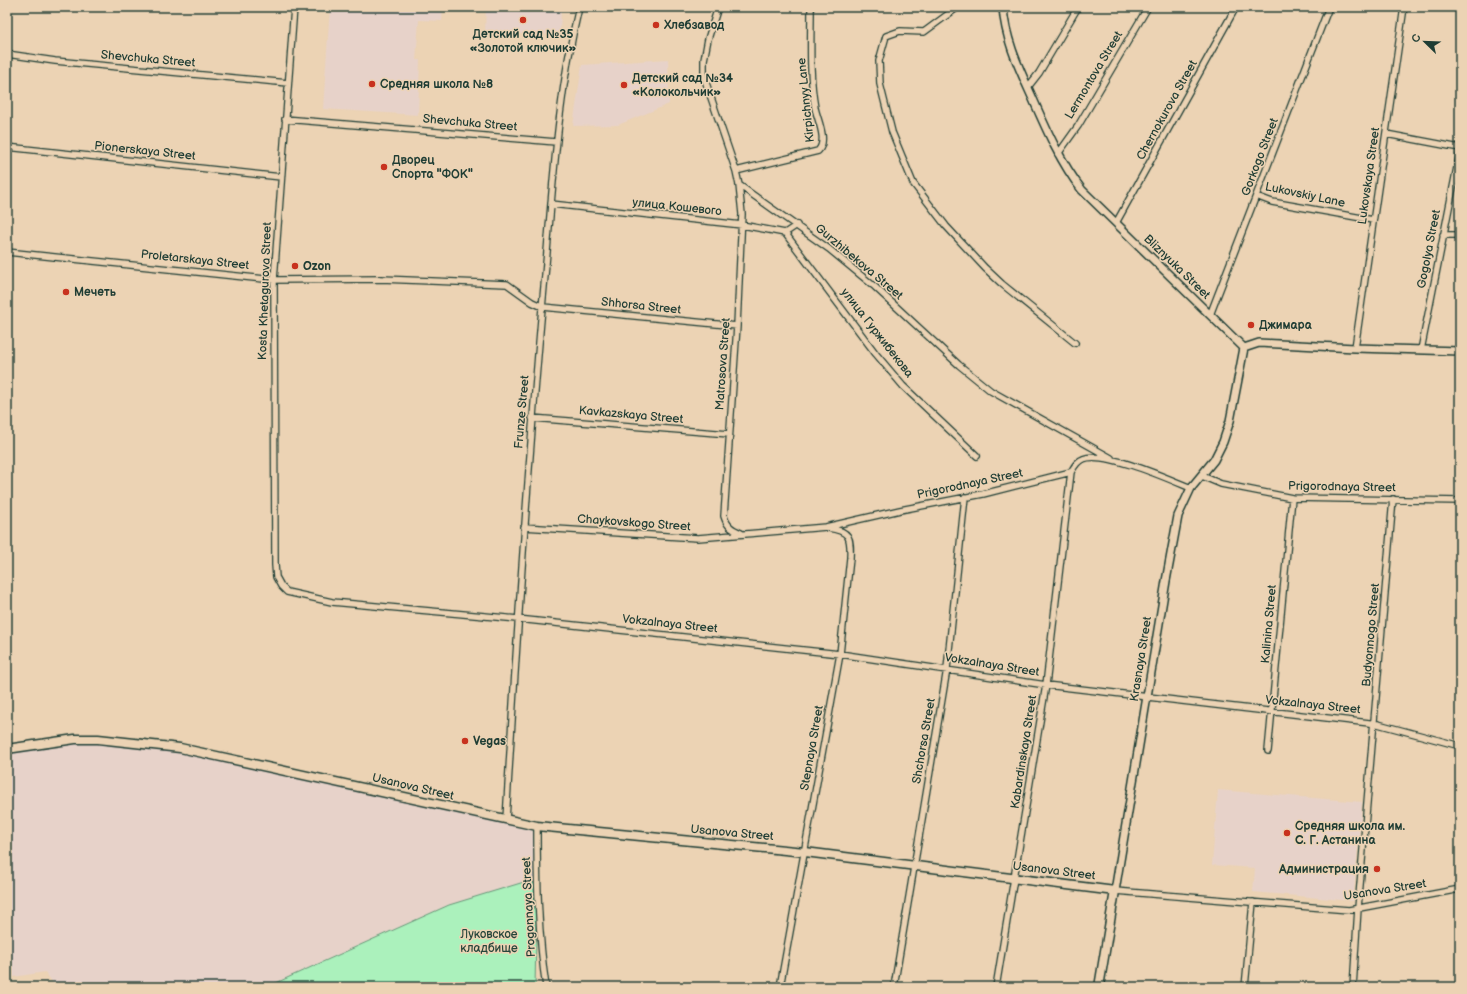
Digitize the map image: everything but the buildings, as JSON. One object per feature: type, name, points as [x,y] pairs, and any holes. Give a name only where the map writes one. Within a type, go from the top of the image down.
[{"type":"main road","name":"Usanova Street","points":[[7,749],[75,739],[98,739],[180,748],[537,826],[805,852],[1015,879],[1115,890]]},
{"type":"main road","name":"Krasnaya Street","points":[[1099,987],[1115,890]]},
{"type":"street","name":"Kosta Khetagurova Street","points":[[276,577],[274,280],[294,7]]},
{"type":"street","name":"Frunze Street","points":[[506,820],[532,418],[543,307],[556,142],[568,52],[579,7]]},
{"type":"street","points":[[718,7],[708,39],[704,60],[704,77],[739,184]]},
{"type":"street","name":"Kirpichnyy Lane","points":[[736,171],[818,152],[822,147],[823,141],[815,107],[812,68],[811,7]]},
{"type":"street","points":[[958,7],[924,32],[900,31],[886,36],[879,61],[879,69],[880,84],[892,132],[913,183],[946,226],[1002,284],[1075,343]]},
{"type":"street","name":"Bliznyuka Street","points":[[1003,7],[1006,32],[1028,87],[1058,154],[1070,175],[1082,190],[1244,348]]},
{"type":"street","points":[[1028,87],[1039,73],[1078,7]]},
{"type":"street","name":"Lermontova Street","points":[[1058,154],[1078,126],[1148,7]]},
{"type":"street","name":"Chernokurova Street","points":[[1116,222],[1236,7]]},
{"type":"street","name":"Gorkogo Street","points":[[1210,315],[1329,7]]},
{"type":"street","name":"Lukovskaya Street","points":[[1355,348],[1404,7]]},
{"type":"street","name":"Shevchuka Street","points":[[7,54],[55,61],[288,84]]},
{"type":"street","name":"Shevchuka Street","points":[[285,119],[556,142]]},
{"type":"street","points":[[1386,134],[1460,148]]},
{"type":"street","name":"Pionerskaya Street","points":[[7,147],[281,177]]},
{"type":"street","name":"Gogolya Street","points":[[1421,350],[1460,152]]},
{"type":"street","name":"Gurzhibekova Street","points":[[739,184],[797,225],[875,287],[959,365],[991,391],[1116,460]]},
{"type":"street","name":"Matrosova Street","points":[[739,184],[742,203],[742,225],[737,326],[724,516],[726,524],[733,530],[743,533]]},
{"type":"street","name":"Lukovskiy Lane","points":[[1256,196],[1272,202],[1373,220]]},
{"type":"street","name":"улица Кошевого","points":[[551,204],[742,225],[785,233]]},
{"type":"street","points":[[785,233],[797,225]]},
{"type":"street","name":"улица Гуржибекова","points":[[785,233],[894,375],[977,456]]},
{"type":"street","points":[[1443,235],[1460,235]]},
{"type":"street","name":"Proletarskaya Street","points":[[7,252],[274,280],[381,279],[507,284],[532,302],[543,307]]},
{"type":"street","name":"Shhorsa Street","points":[[543,307],[737,326]]},
{"type":"street","points":[[1244,348],[1259,342],[1355,348],[1460,351]]},
{"type":"street","name":"Krasnaya Street","points":[[1115,890],[1146,697],[1174,537],[1184,501],[1191,488],[1202,476],[1223,442],[1230,421],[1244,348]]},
{"type":"street","name":"Kavkazskaya Street","points":[[532,418],[729,434]]},
{"type":"street","points":[[1071,472],[1075,465],[1082,459],[1093,456],[1116,460],[1191,488]]},
{"type":"street","name":"Prigorodnaya Street","points":[[743,533],[826,527],[1071,472]]},
{"type":"street","name":"Kabardinskaya Street","points":[[996,987],[1046,685],[1071,472]]},
{"type":"street","name":"Prigorodnaya Street","points":[[1202,476],[1221,484],[1292,498],[1460,501]]},
{"type":"street","name":"Shchorsa Street","points":[[894,987],[947,669],[965,497]]},
{"type":"street","name":"Kalinina Street","points":[[1268,751],[1292,498]]},
{"type":"street","name":"Budyonnogo Street","points":[[1353,987],[1358,908],[1393,499]]},
{"type":"street","name":"Chaykovskogo Street","points":[[524,527],[698,538],[743,533]]},
{"type":"street","name":"Stepnaya Street","points":[[780,987],[840,654],[851,544],[847,534],[840,530],[826,527]]},
{"type":"street","name":"Vokzalnaya Street","points":[[276,577],[281,586],[287,592],[332,602],[518,619],[840,654],[1046,685],[1374,723],[1460,746]]},
{"type":"street","name":"Progonnaya Street","points":[[537,826],[537,876],[542,962],[546,987]]},
{"type":"street","name":"Usanova Street","points":[[1115,890],[1340,909],[1358,908],[1460,889]]},
{"type":"street","points":[[1245,987],[1253,902]]},
{"type":"shaded area","name":"Средняя школа №8","points":[[330,7],[443,7],[442,21],[419,20],[416,60],[420,60],[418,115],[323,109]]},
{"type":"shaded area","name":"Детский сад №35 «Золотой ключик»","points":[[486,7],[561,7],[560,35],[485,33]]},
{"type":"shaded area","name":"Детский сад №34 «Колокольчик»","points":[[668,59],[669,104],[618,125],[573,126],[582,65]]},
{"type":"shaded area","points":[[75,739],[180,748],[537,826],[537,883],[449,905],[267,987],[56,987],[45,972],[7,978],[7,749]]},
{"type":"shaded area","name":"Средняя школа им. C. Г. Астанина","points":[[1218,790],[1362,802],[1353,901],[1253,892],[1255,868],[1212,865]]},
{"type":"green space","name":"Луковское кладбище","points":[[524,882],[537,883],[535,987],[267,987],[449,905]]},
{"type":"place","name":"Детский сад №35 «Золотой ключик»","points":[[523,20]]},
{"type":"place","name":"Хлебзавод","points":[[656,25]]},
{"type":"place","name":"Средняя школа №8","points":[[372,84]]},
{"type":"place","name":"Детский сад №34 «Колокольчик»","points":[[624,85]]},
{"type":"place","name":"Дворец Спорта \"ФОК\"","points":[[384,167]]},
{"type":"place","name":"Ozon","points":[[295,266]]},
{"type":"place","name":"Мечеть","points":[[66,292]]},
{"type":"place","name":"Джимара","points":[[1251,325]]},
{"type":"place","name":"Vegas","points":[[465,741]]},
{"type":"place","name":"Средняя школа им. C. Г. Астанина","points":[[1287,833]]},
{"type":"place","name":"Администрация","points":[[1377,869]]}]
